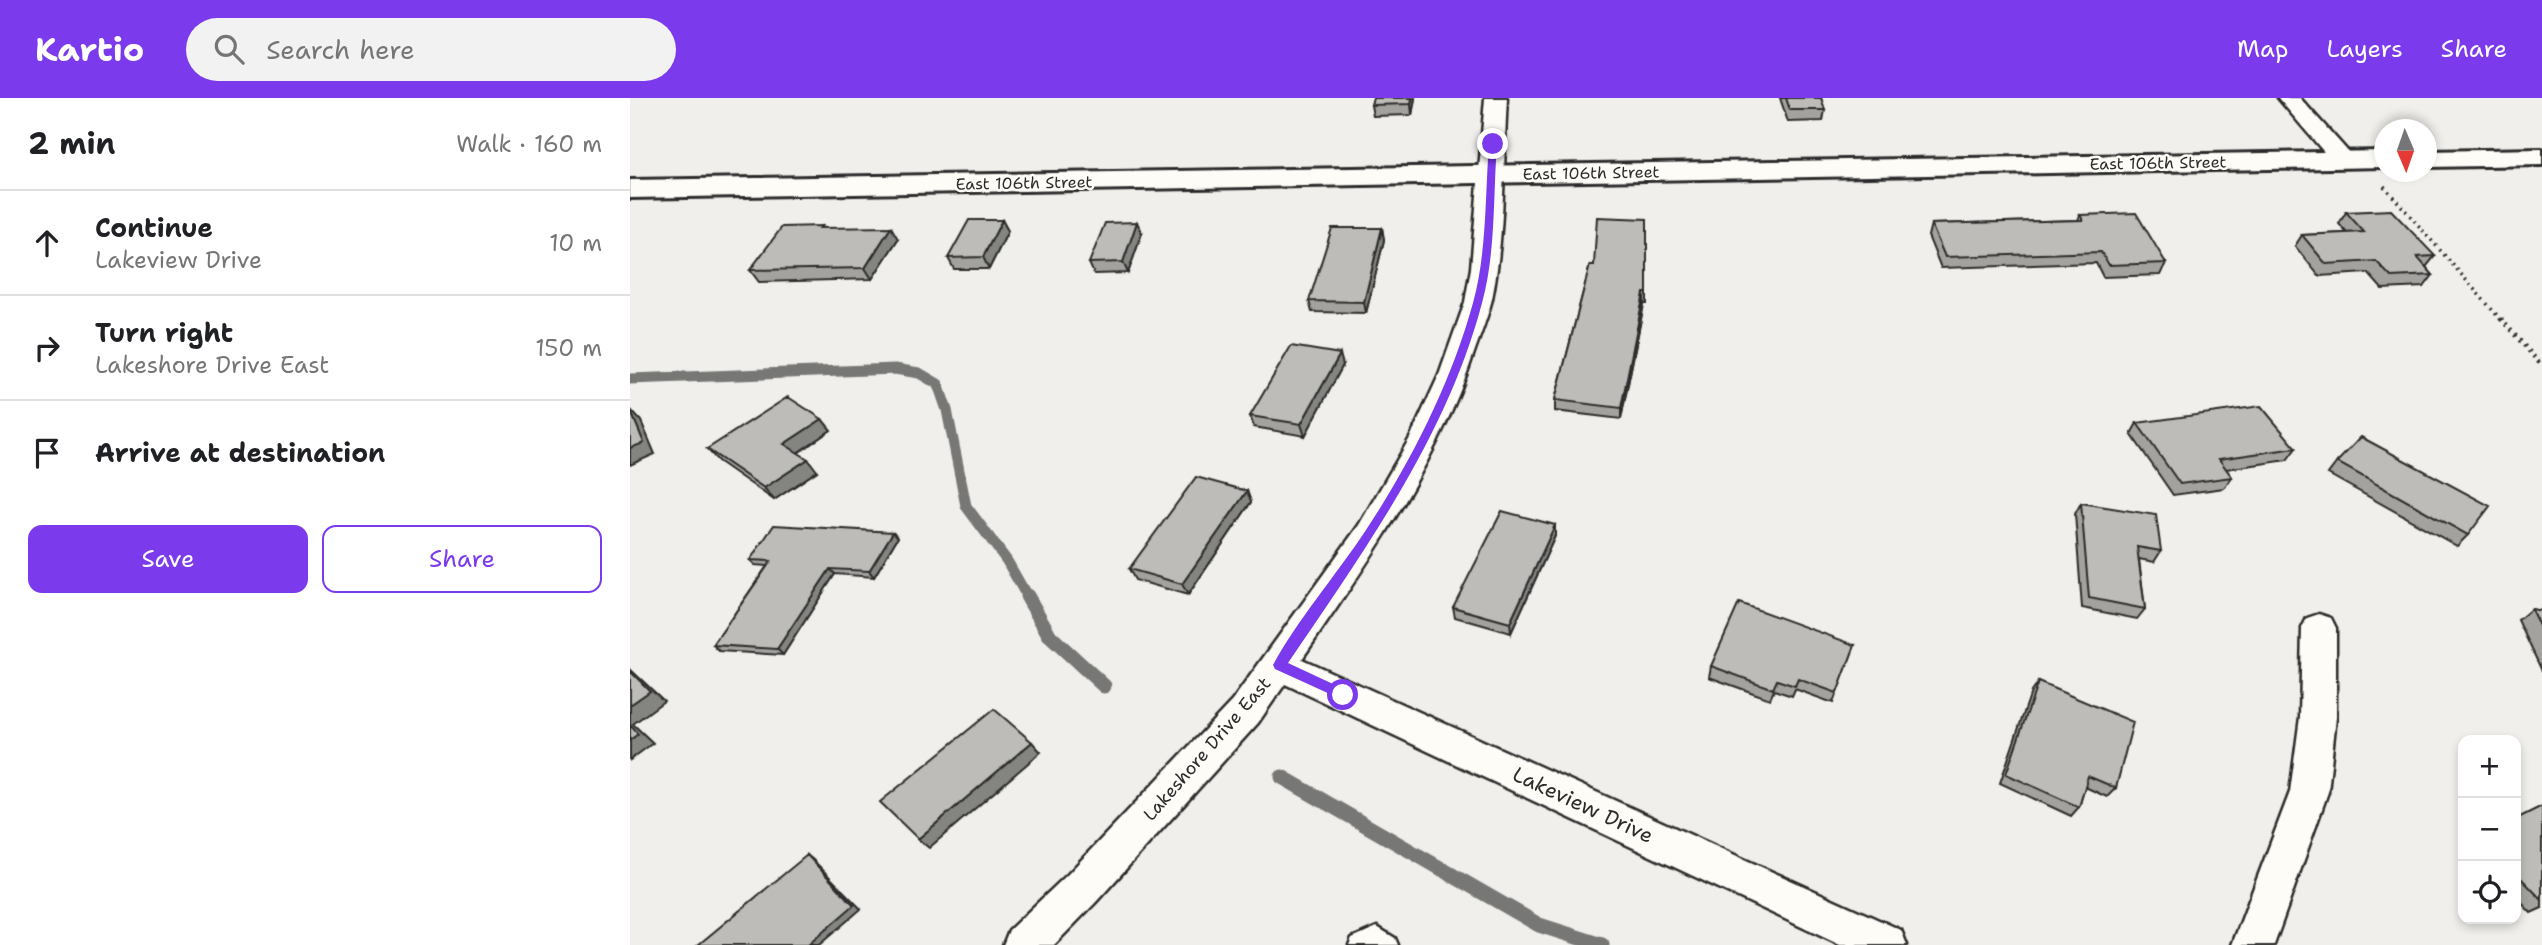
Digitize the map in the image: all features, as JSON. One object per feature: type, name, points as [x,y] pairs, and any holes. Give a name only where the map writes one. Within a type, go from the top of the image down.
[{"type":"street","name":"Lakeshore Drive East","points":[[1024,945],[1082,888],[1245,712],[1370,534],[1424,439],[1453,375],[1478,302],[1496,98]]},
{"type":"street","points":[[2289,98],[2339,160]]},
{"type":"street","points":[[2437,159],[2542,157]]},
{"type":"street","name":"East 106th Street","points":[[630,189],[2374,159]]},
{"type":"street","points":[[2253,945],[2309,792],[2318,717],[2319,628]]},
{"type":"street","name":"Lakeview Drive","points":[[1280,665],[1886,945]]},
{"type":"lane","points":[[1359,945],[1377,937],[1388,945]]},
{"type":"path","points":[[2339,160],[2372,172],[2542,366]]},
{"type":"building","points":[[1373,98],[1412,98],[1411,104],[1371,105]]},
{"type":"building","points":[[1786,98],[1821,98],[1825,110],[1790,110]]},
{"type":"building","points":[[2391,210],[2435,256],[2417,257],[2433,275],[2391,277],[2376,261],[2326,264],[2302,235],[2364,232],[2346,212]]},
{"type":"building","points":[[2136,213],[2166,263],[2109,265],[2101,252],[1945,257],[1931,224],[2083,220],[2080,215]]},
{"type":"building","points":[[1597,217],[1647,219],[1647,293],[1644,293],[1621,408],[1555,400],[1590,265],[1594,265]]},
{"type":"building","points":[[969,220],[1002,220],[983,257],[948,258]]},
{"type":"building","points":[[1137,222],[1123,262],[1089,263],[1105,223]]},
{"type":"building","points":[[822,226],[820,228],[891,227],[865,268],[750,270],[782,227]]},
{"type":"building","points":[[1332,228],[1382,228],[1364,302],[1309,301]]},
{"type":"building","points":[[1291,346],[1340,354],[1301,424],[1250,416]]},
{"type":"building","points":[[788,397],[822,419],[784,444],[808,459],[764,488],[707,449]]},
{"type":"building","points":[[2261,406],[2296,448],[2219,459],[2232,477],[2180,484],[2137,423]]},
{"type":"building","points":[[630,409],[644,443],[630,448]]},
{"type":"building","points":[[2361,437],[2490,506],[2468,535],[2337,462]]},
{"type":"building","points":[[1196,477],[1247,491],[1182,584],[1129,569]]},
{"type":"building","points":[[2081,503],[2156,515],[2161,551],[2137,547],[2145,609],[2089,598]]},
{"type":"building","points":[[1502,511],[1555,525],[1510,623],[1453,607]]},
{"type":"building","points":[[774,525],[893,532],[869,571],[830,569],[777,649],[713,645],[771,561],[750,560]]},
{"type":"building","points":[[1739,603],[1855,645],[1837,693],[1798,679],[1795,686],[1777,680],[1773,689],[1711,666]]},
{"type":"building","points":[[2531,609],[2542,611],[2542,632]]},
{"type":"building","points":[[630,671],[650,691],[630,705]]},
{"type":"building","points":[[2038,682],[2133,722],[2116,788],[2088,776],[2079,807],[2006,774]]},
{"type":"building","points":[[994,709],[1032,742],[918,839],[880,802]]},
{"type":"building","points":[[630,725],[638,734],[630,740]]},
{"type":"building","points":[[2542,806],[2542,900],[2521,878],[2521,816]]},
{"type":"building","points":[[807,855],[854,905],[808,945],[698,945]]},
{"type":"waterway","points":[[630,379],[895,369],[919,373],[938,384],[947,410],[966,506],[1007,561],[1028,598]]},
{"type":"waterway","points":[[1027,596],[1050,636],[1104,686]]},
{"type":"waterway","points":[[1282,777],[1539,925],[1602,945]]},
{"type":"route","points":[[1343,695],[1280,665],[1370,534],[1424,439],[1453,375],[1478,302],[1484,268],[1493,144]]}]
